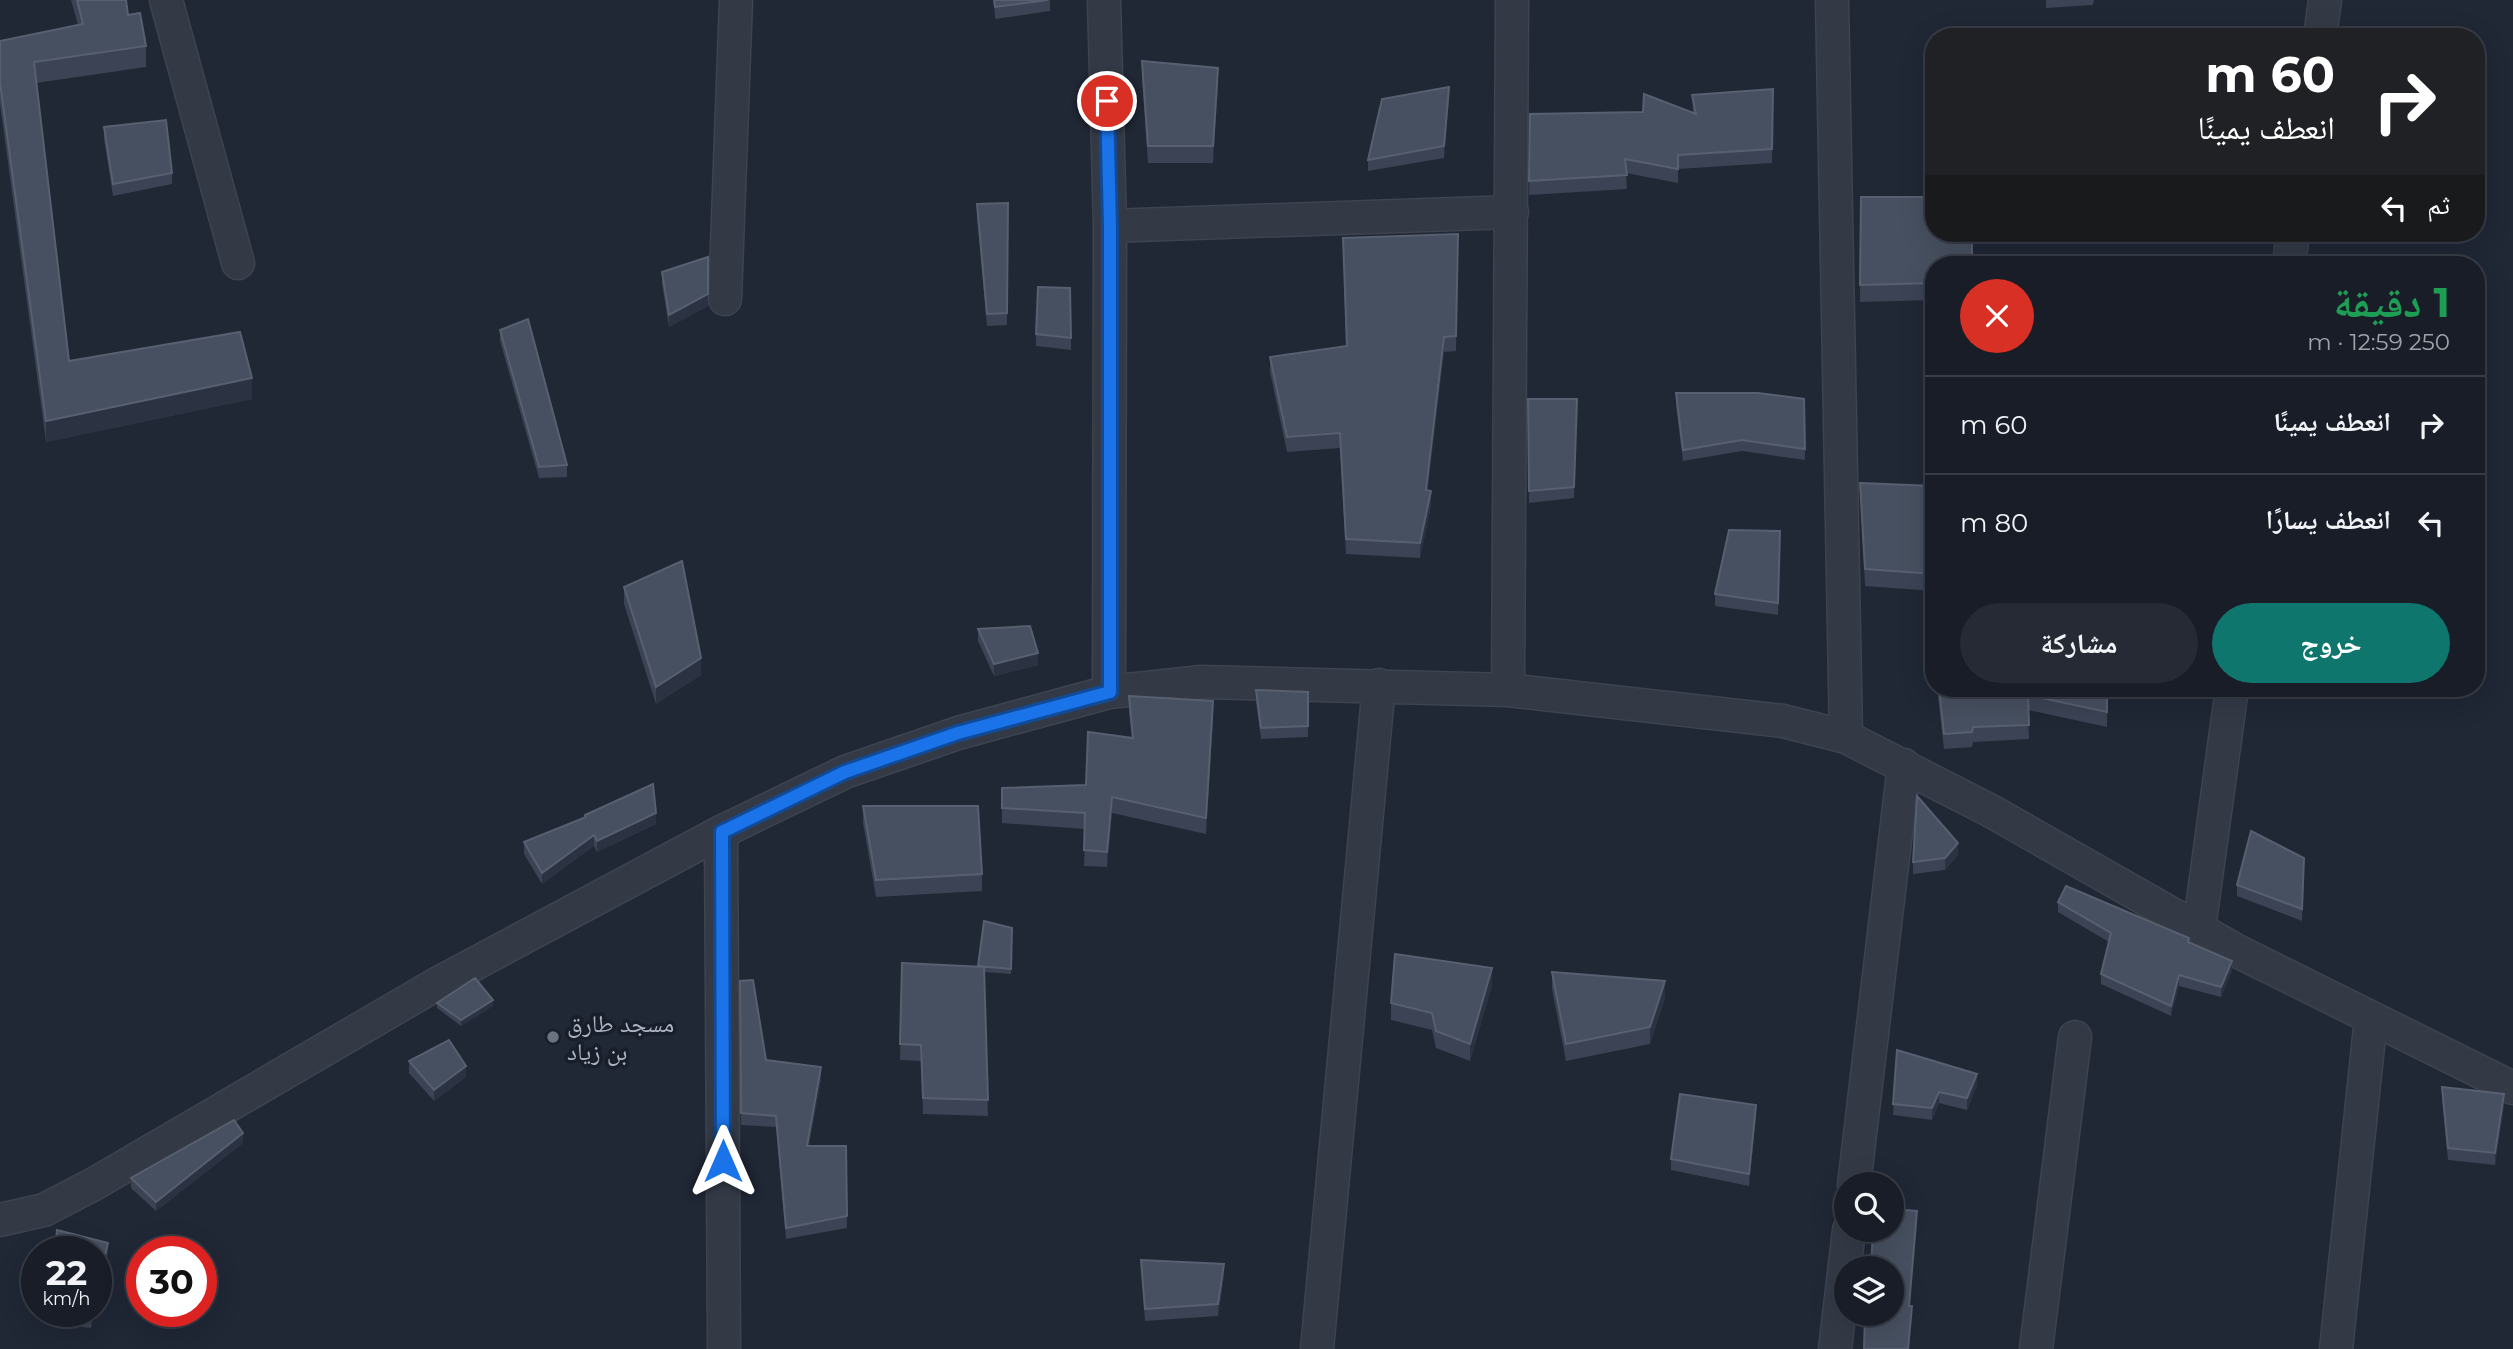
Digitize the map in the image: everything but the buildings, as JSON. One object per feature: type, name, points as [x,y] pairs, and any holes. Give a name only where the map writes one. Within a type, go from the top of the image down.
[{"type":"street","points":[[166,0],[239,262]]},
{"type":"street","points":[[725,299],[736,0]]},
{"type":"street","points":[[1104,0],[1110,226],[1110,692]]},
{"type":"street","points":[[1508,690],[1511,0]]},
{"type":"street","points":[[1832,0],[1846,737]]},
{"type":"street","points":[[2321,28],[2325,0]]},
{"type":"street","points":[[1110,226],[1512,212]]},
{"type":"street","points":[[0,1220],[44,1210],[94,1184],[435,985],[722,832],[845,772],[958,733],[1110,692],[1202,682],[1508,690],[1783,721],[1846,737],[1991,811],[2237,951],[2513,1088]]},
{"type":"street","points":[[1317,1349],[1379,685]]},
{"type":"street","points":[[2199,929],[2231,697]]},
{"type":"street","points":[[1856,1172],[1904,765]]},
{"type":"street","points":[[722,832],[724,1349]]},
{"type":"street","points":[[2336,1349],[2371,1018]]},
{"type":"street","points":[[2036,1349],[2075,1037]]},
{"type":"street","points":[[1835,1349],[1848,1242]]},
{"type":"place","name":"مسجد طارق بن زياد","points":[[553,1037]]},
{"type":"route","points":[[723,1161],[722,832],[845,772],[958,733],[1110,692],[1110,226],[1107,101]]}]
